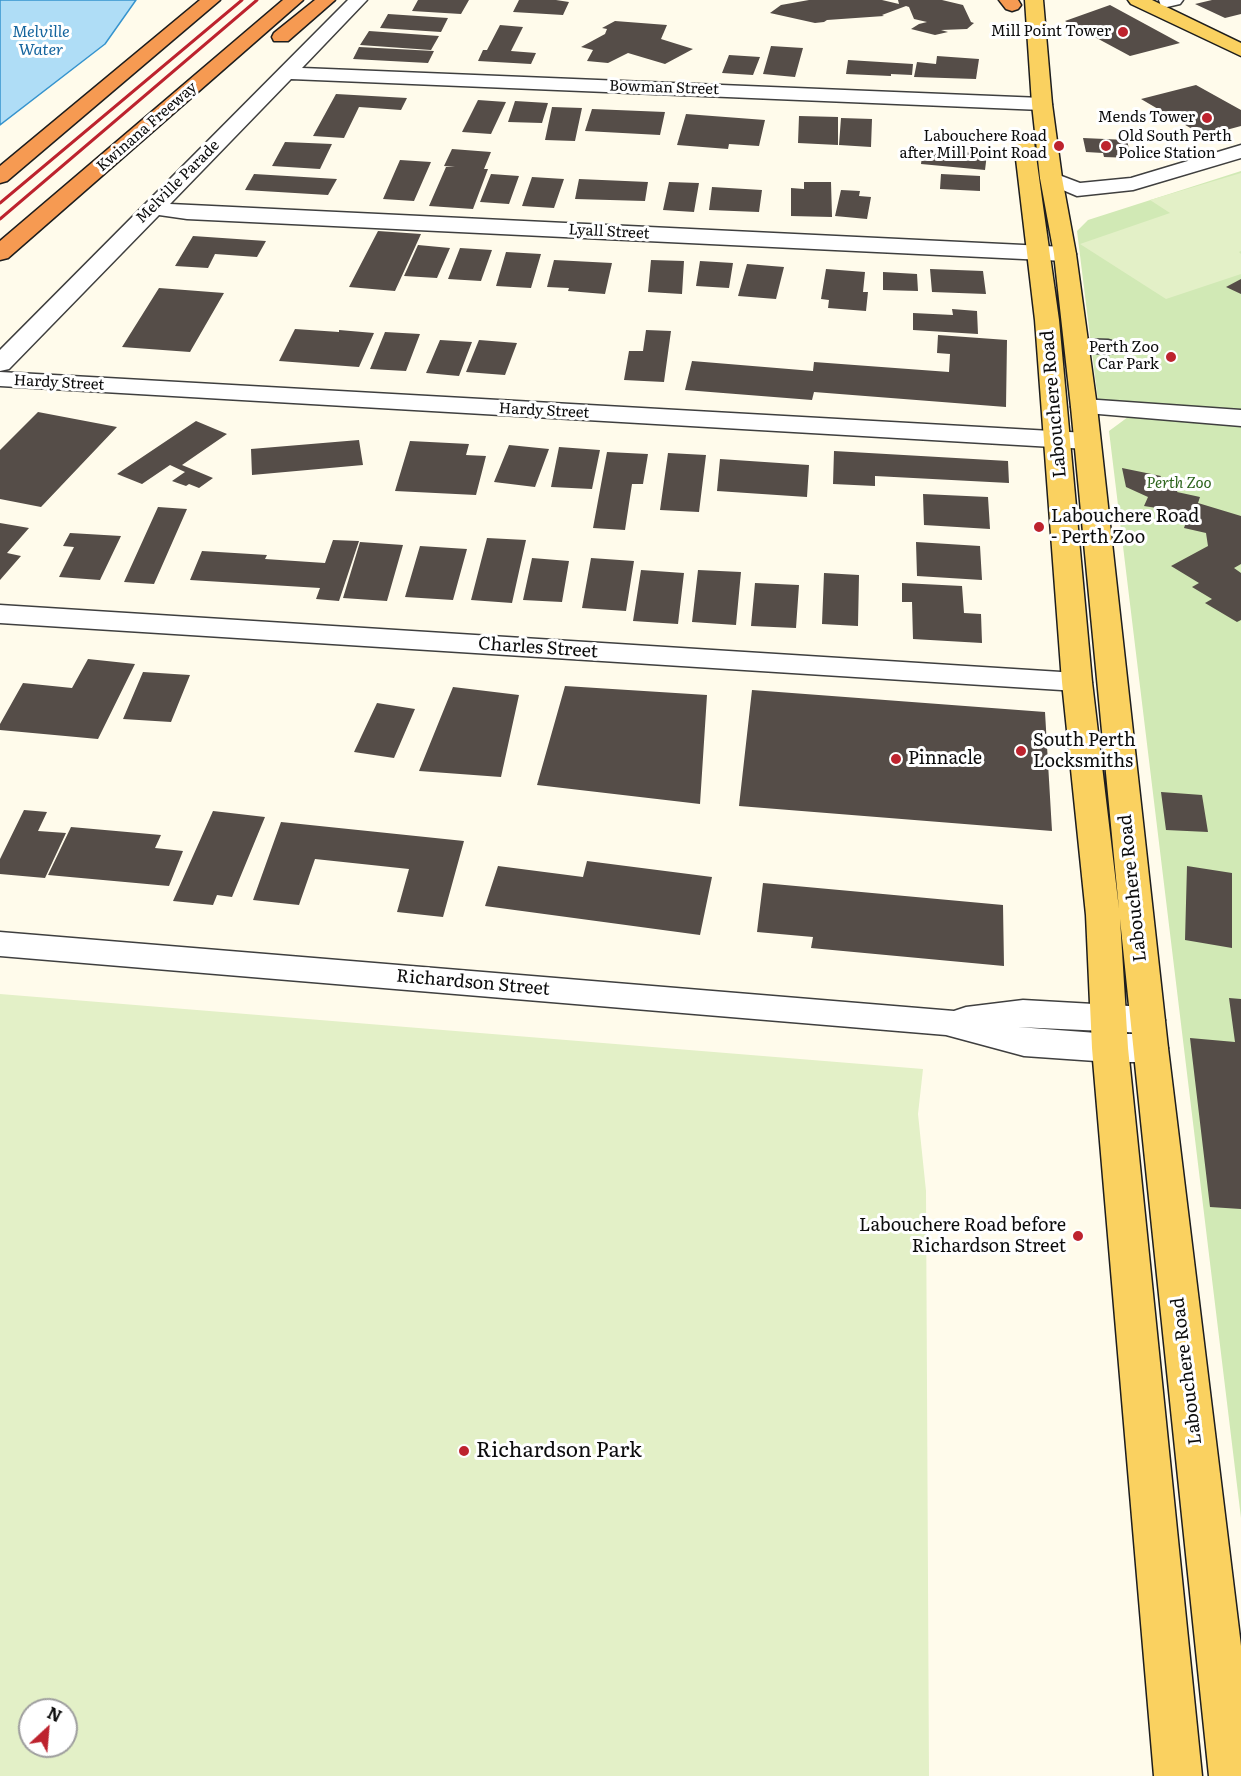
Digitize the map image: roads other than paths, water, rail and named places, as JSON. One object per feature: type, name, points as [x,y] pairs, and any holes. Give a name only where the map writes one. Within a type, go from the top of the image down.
[{"type":"highway","points":[[0,177],[212,0]]},
{"type":"highway","name":"Kwinana Freeway","points":[[0,254],[294,0]]},
{"type":"highway","points":[[164,113],[260,54],[326,0]]},
{"type":"main road","points":[[1137,0],[1241,50]]},
{"type":"main road","name":"Labouchere Road","points":[[1013,26],[1017,1]]},
{"type":"main road","name":"Labouchere Road","points":[[1017,1],[1026,96],[1051,198],[1051,253],[1047,320],[1072,441],[1149,1034],[1233,1776]]},
{"type":"main road","points":[[1168,1],[1241,38]]},
{"type":"main road","name":"Labouchere Road","points":[[1051,253],[1077,346],[1084,407],[1072,441],[1077,682],[1102,915],[1108,1033],[1178,1776]]},
{"type":"street","name":"Melville Parade","points":[[0,364],[358,0]]},
{"type":"street","name":"Bowman Street","points":[[287,73],[1026,96]]},
{"type":"street","points":[[1051,198],[1119,193],[1133,184],[1241,151]]},
{"type":"street","name":"Lyall Street","points":[[152,208],[187,212],[1051,253]]},
{"type":"street","points":[[1077,346],[1108,347]]},
{"type":"street","name":"Hardy Street","points":[[0,380],[1072,441]]},
{"type":"street","points":[[1084,407],[1241,418]]},
{"type":"street","name":"Charles Street","points":[[0,614],[1077,682]]},
{"type":"street","name":"Richardson Street","points":[[0,944],[946,1022],[1024,1042],[1108,1033],[1149,1034]]},
{"type":"water","name":"Melville Water","points":[[0,0],[136,0],[105,44],[0,125]]},
{"type":"railway","points":[[0,203],[242,0]]},
{"type":"railway","points":[[0,219],[257,0]]},
{"type":"place","name":"Mill Point Tower","points":[[1123,32]]},
{"type":"place","name":"Mends Tower","points":[[1207,118]]},
{"type":"place","name":"Labouchere Road after Mill Point Road","points":[[1059,146]]},
{"type":"place","name":"Old South Perth Police Station","points":[[1106,146]]},
{"type":"place","name":"Perth Zoo Car Park","points":[[1171,357]]},
{"type":"place","name":"Labouchere Road - Perth Zoo","points":[[1039,527]]},
{"type":"place","name":"South Perth Locksmiths","points":[[1021,751]]},
{"type":"place","name":"Pinnacle","points":[[896,759]]},
{"type":"place","name":"Labouchere Road before Richardson Street","points":[[1078,1236]]},
{"type":"place","name":"Richardson Park","points":[[464,1451]]},
{"type":"park label","name":"Perth Zoo","points":[[1179,484]]}]
